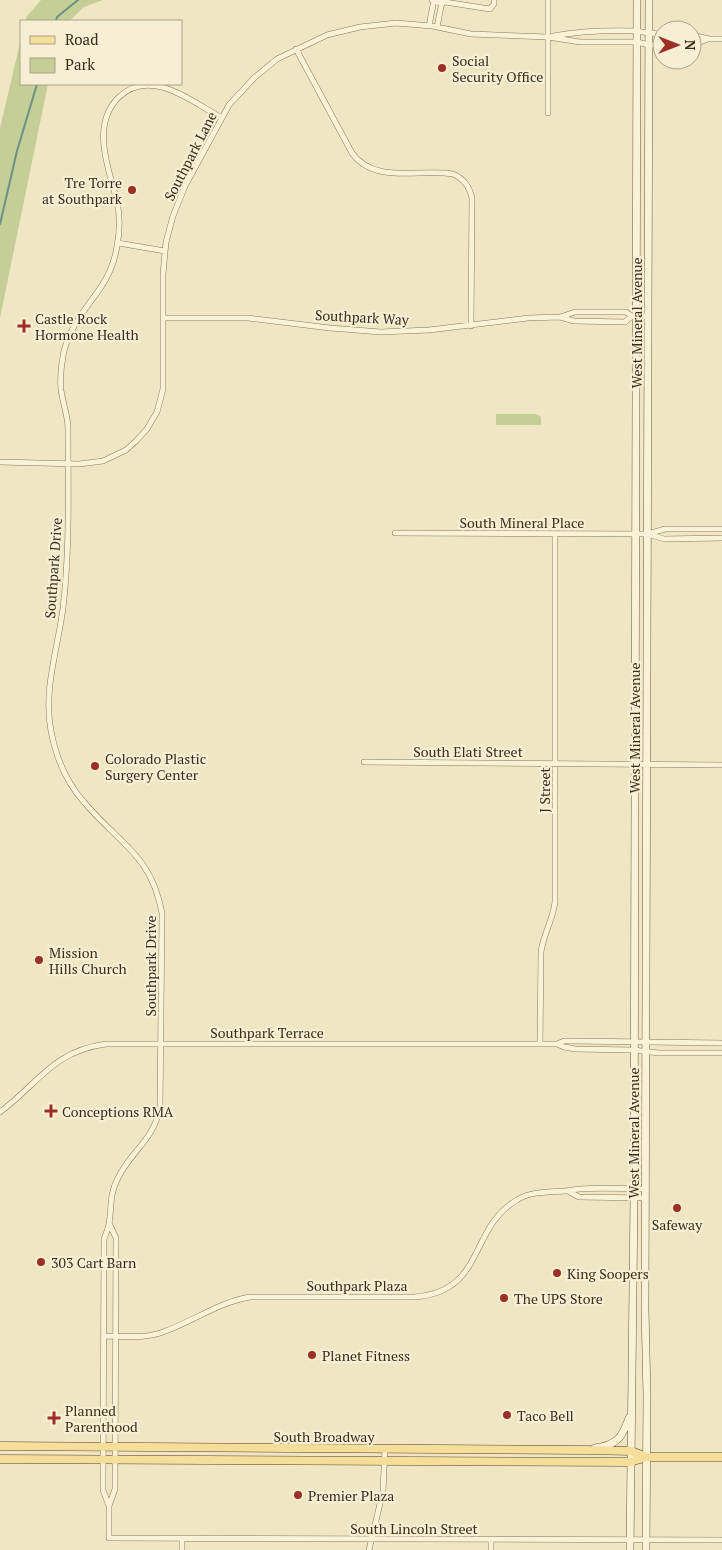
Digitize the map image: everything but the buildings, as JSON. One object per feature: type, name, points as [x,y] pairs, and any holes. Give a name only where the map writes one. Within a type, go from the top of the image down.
[{"type":"main road","name":"West Mineral Avenue","points":[[637,0],[643,33],[648,316],[646,1550]]},
{"type":"main road","name":"West Mineral Avenue","points":[[630,1550],[634,1198],[636,534],[634,316],[643,33],[649,0]]},
{"type":"main road","points":[[585,1450],[606,1446],[616,1441],[623,1433],[631,1411]]},
{"type":"main road","name":"South Broadway","points":[[0,1446],[585,1450],[631,1451],[647,1457]]},
{"type":"main road","name":"South Broadway","points":[[0,1458],[630,1462],[647,1457],[722,1457]]},
{"type":"street","points":[[429,26],[433,0],[490,9],[494,4],[494,0]]},
{"type":"street","points":[[548,0],[548,113]]},
{"type":"street","points":[[438,27],[442,2]]},
{"type":"street","name":"Southpark Lane","points":[[0,462],[90,464],[112,458],[136,442],[147,430],[157,412],[163,389],[165,251],[170,224],[179,198],[222,118],[237,96],[254,78],[277,59],[327,34],[360,27],[396,23],[438,27],[472,34],[548,37],[580,42],[652,44]]},
{"type":"street","name":"Southpark Lane","points":[[548,37],[576,31],[652,33]]},
{"type":"street","points":[[702,37],[722,39]]},
{"type":"street","points":[[702,41],[709,39]]},
{"type":"street","points":[[296,49],[352,153],[363,164],[374,170],[386,172],[452,174],[459,176],[467,184],[472,198],[472,326]]},
{"type":"street","name":"Southpark Drive","points":[[108,1506],[103,1490],[104,1238],[109,1222],[111,1196],[117,1180],[126,1163],[148,1139],[159,1114],[162,1043],[162,913],[159,896],[144,864],[84,803],[71,785],[62,769],[50,728],[50,685],[63,608],[67,570],[68,420],[61,389],[63,355],[75,324],[106,279],[114,260],[118,243],[119,215],[106,165],[104,145],[106,122],[109,112],[117,99],[138,87],[153,85],[170,89],[222,118]]},
{"type":"street","points":[[118,243],[165,251]]},
{"type":"street","name":"Southpark Way","points":[[163,318],[248,318],[381,332],[429,330],[528,318],[560,317],[575,312],[626,312],[634,316],[648,316]]},
{"type":"street","name":"Southpark Way","points":[[560,317],[574,321],[625,322],[634,316]]},
{"type":"street","name":"South Mineral Place","points":[[395,533],[648,534],[665,529],[722,529]]},
{"type":"street","name":"J Street","points":[[540,1044],[541,952],[542,944],[554,912],[555,902],[555,534]]},
{"type":"street","name":"South Mineral Place","points":[[648,534],[664,539],[722,538]]},
{"type":"street","name":"South Elati Street","points":[[364,762],[722,766]]},
{"type":"street","name":"Southpark Terrace","points":[[0,1112],[46,1069],[60,1059],[89,1047],[106,1044],[557,1044],[569,1041],[722,1043]]},
{"type":"street","name":"Southpark Terrace","points":[[557,1044],[564,1048],[576,1049],[722,1053]]},
{"type":"street","name":"Southpark Plaza","points":[[105,1336],[141,1336],[163,1332],[228,1303],[250,1297],[414,1297],[432,1294],[447,1288],[465,1274],[494,1220],[506,1207],[518,1199],[529,1195],[579,1188],[646,1189]]},
{"type":"street","name":"Southpark Plaza","points":[[568,1191],[579,1197],[646,1198]]},
{"type":"street","name":"Southpark Drive","points":[[108,1506],[115,1489],[116,1336],[116,1238],[109,1222]]},
{"type":"street","points":[[369,1550],[382,1497],[385,1448]]},
{"type":"street","name":"South Lincoln Street","points":[[108,1506],[109,1538],[722,1540]]},
{"type":"street","points":[[182,1539],[182,1550]]},
{"type":"street","points":[[491,1539],[491,1550]]},
{"type":"green space","points":[[41,0],[103,0],[84,7],[70,20],[25,20]]},
{"type":"green space","points":[[20,43],[20,85],[48,85],[0,318],[0,128]]},
{"type":"green space","points":[[496,414],[536,414],[541,417],[541,425],[496,425]]},
{"type":"waterway","points":[[56,20],[57,17],[78,0]]},
{"type":"waterway","points":[[0,224],[17,151],[37,85]]},
{"type":"place","name":"Social Security Office","points":[[442,68]]},
{"type":"place","name":"Tre Torre at Southpark","points":[[132,190]]},
{"type":"place","name":"Castle Rock Hormone Health","points":[[24,326]]},
{"type":"place","name":"Colorado Plastic Surgery Center","points":[[95,766]]},
{"type":"place","name":"Mission Hills Church","points":[[39,960]]},
{"type":"place","name":"Conceptions RMA","points":[[51,1111]]},
{"type":"place","name":"Safeway","points":[[677,1208]]},
{"type":"place","name":"303 Cart Barn","points":[[41,1262]]},
{"type":"place","name":"King Soopers","points":[[557,1273]]},
{"type":"place","name":"The UPS Store","points":[[504,1298]]},
{"type":"place","name":"Planet Fitness","points":[[312,1355]]},
{"type":"place","name":"Taco Bell","points":[[507,1415]]},
{"type":"place","name":"Planned Parenthood","points":[[54,1418]]},
{"type":"place","name":"Premier Plaza","points":[[298,1495]]}]
